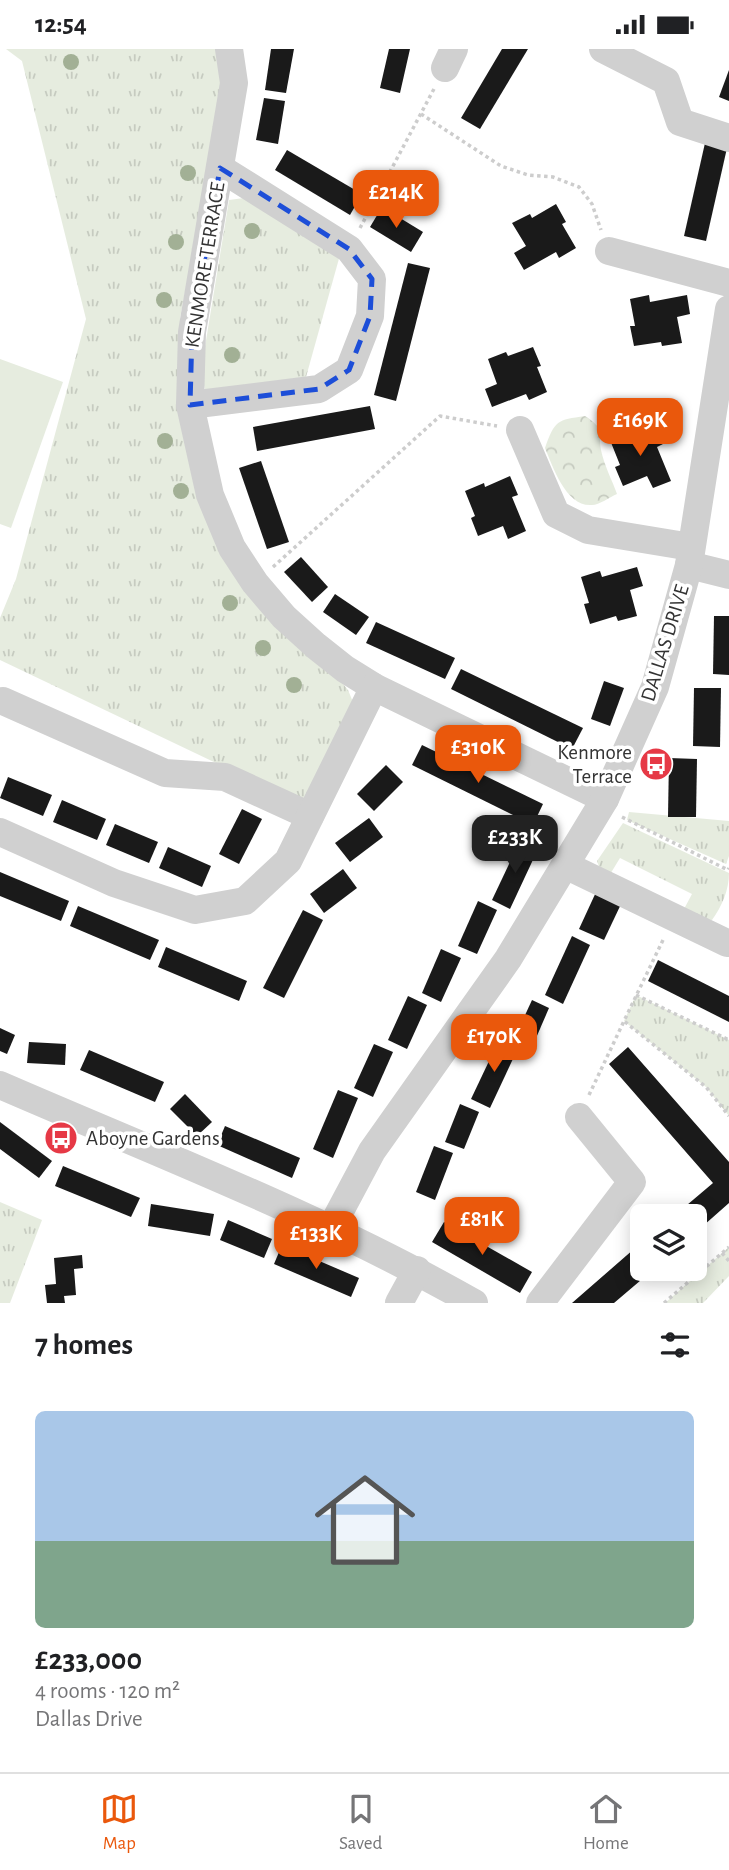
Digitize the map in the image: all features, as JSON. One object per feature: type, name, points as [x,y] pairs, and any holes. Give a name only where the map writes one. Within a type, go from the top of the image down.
[{"type":"street","name":"KENMORE TERRACE","points":[[229,49],[234,83],[192,332],[190,405],[210,495],[232,548],[255,583],[284,617],[335,661],[374,687],[602,803]]},
{"type":"street","points":[[603,49],[666,81],[680,122],[729,138]]},
{"type":"street","name":"KENMORE TERRACE","points":[[190,405],[319,389],[349,370],[370,316],[372,278],[349,249],[220,168]]},
{"type":"street","points":[[609,251],[729,283]]},
{"type":"street","name":"DALLAS DRIVE","points":[[331,1228],[372,1151],[508,959],[565,865],[602,803],[654,687],[690,556],[729,309]]},
{"type":"street","points":[[520,430],[556,513],[588,530],[690,556],[729,575]]},
{"type":"street","points":[[0,832],[114,883],[195,910],[245,901],[288,861],[374,687]]},
{"type":"street","points":[[4,701],[165,773],[225,777],[310,816]]},
{"type":"street","points":[[565,865],[727,943]]},
{"type":"street","points":[[0,1085],[331,1228],[417,1270],[474,1303]]},
{"type":"street","points":[[540,1303],[632,1182],[579,1117]]},
{"type":"street","points":[[399,1303],[417,1270]]},
{"type":"path","points":[[349,249],[450,58]]},
{"type":"path","points":[[421,114],[501,166],[528,175],[553,177],[579,187],[592,204],[609,251]]},
{"type":"path","points":[[272,567],[440,416],[520,430]]},
{"type":"path","points":[[602,803],[728,870],[729,868]]},
{"type":"path","points":[[579,1117],[674,917]]},
{"type":"path","points":[[636,995],[729,1040]]},
{"type":"path","points":[[624,1021],[706,1087],[729,1116]]},
{"type":"path","points":[[664,1303],[729,1247]]},
{"type":"path","points":[[722,1253],[729,1261]]},
{"type":"highlighted area","points":[[220,168],[349,249],[372,279],[370,316],[349,370],[319,389],[190,405],[192,332]]},
{"type":"green space","points":[[6,49],[225,49],[228,70],[180,318],[211,520],[348,690],[353,702],[302,804],[0,660],[0,618],[16,579],[86,319],[22,61]]},
{"type":"green space","points":[[244,198],[340,255],[306,377],[205,390],[201,371],[229,200]]},
{"type":"green space","points":[[0,359],[63,382],[11,528],[0,524]]},
{"type":"green space","points":[[585,416],[598,427],[602,456],[617,494],[592,505],[575,500],[568,493],[545,448],[558,423]]},
{"type":"green space","points":[[629,812],[729,821],[729,856],[726,864],[627,820]]},
{"type":"green space","points":[[623,823],[729,873],[724,898],[712,920],[684,909],[692,894],[620,858],[609,876],[601,872],[597,861]]},
{"type":"green space","points":[[636,995],[729,1040],[729,1116],[706,1087],[624,1021]]},
{"type":"green space","points":[[0,1202],[42,1220],[10,1303],[0,1303]]},
{"type":"green space","points":[[729,1247],[729,1276],[703,1303],[665,1303],[690,1281],[707,1281],[707,1266]]},
{"type":"building","points":[[271,49],[294,49],[286,93],[265,90]]},
{"type":"building","points":[[389,49],[410,49],[400,93],[380,88]]},
{"type":"building","points":[[502,49],[528,49],[480,129],[461,118]]},
{"type":"building","points":[[729,70],[729,101],[719,97]]},
{"type":"building","points":[[264,98],[285,101],[278,144],[256,140]]},
{"type":"building","points":[[705,143],[727,148],[706,241],[684,236]]},
{"type":"building","points":[[287,150],[362,194],[350,215],[275,170]]},
{"type":"building","points":[[556,204],[566,222],[562,224],[576,248],[559,258],[556,252],[524,270],[514,253],[526,246],[512,223],[530,214],[532,218]]},
{"type":"building","points":[[382,207],[423,232],[411,252],[370,227]]},
{"type":"building","points":[[408,263],[430,268],[396,401],[374,395]]},
{"type":"building","points":[[649,295],[650,302],[687,295],[690,314],[677,317],[682,343],[662,346],[661,342],[634,346],[630,326],[635,326],[630,299]]},
{"type":"building","points":[[533,347],[541,366],[537,367],[547,392],[529,400],[526,394],[492,407],[485,389],[497,384],[488,359],[506,352],[508,356]]},
{"type":"building","points":[[370,406],[375,429],[257,451],[253,427]]},
{"type":"building","points":[[656,426],[663,444],[657,447],[671,481],[653,488],[647,476],[623,486],[615,467],[620,465],[610,440],[629,432],[630,436]]},
{"type":"building","points":[[261,461],[289,542],[267,549],[239,468]]},
{"type":"building","points":[[510,476],[518,495],[512,497],[526,531],[508,539],[503,526],[478,536],[471,518],[475,516],[465,491],[484,483],[485,487]]},
{"type":"building","points":[[301,557],[328,587],[312,602],[284,572]]},
{"type":"building","points":[[637,567],[643,586],[630,590],[637,616],[618,621],[616,616],[590,624],[584,604],[589,603],[581,577],[600,571],[602,577]]},
{"type":"building","points":[[335,594],[369,617],[356,635],[323,612]]},
{"type":"building","points":[[714,616],[729,616],[729,675],[713,674]]},
{"type":"building","points":[[376,622],[455,658],[445,679],[366,643]]},
{"type":"building","points":[[461,669],[583,728],[572,749],[451,689]]},
{"type":"building","points":[[604,681],[624,688],[610,726],[591,719]]},
{"type":"building","points":[[694,688],[721,688],[720,747],[693,746]]},
{"type":"building","points":[[422,745],[543,804],[533,825],[412,765]]},
{"type":"building","points":[[669,758],[697,759],[696,817],[668,817]]},
{"type":"building","points":[[386,765],[403,782],[374,811],[357,794]]},
{"type":"building","points":[[8,777],[52,795],[43,816],[0,798]]},
{"type":"building","points":[[62,800],[106,819],[97,840],[53,822]]},
{"type":"building","points":[[242,809],[262,819],[239,864],[219,854]]},
{"type":"building","points":[[369,818],[383,837],[350,862],[335,843]]},
{"type":"building","points":[[115,824],[158,842],[149,863],[106,845]]},
{"type":"building","points":[[520,841],[538,849],[510,909],[492,900]]},
{"type":"building","points":[[168,847],[211,866],[202,887],[159,868]]},
{"type":"building","points":[[343,869],[357,888],[324,913],[310,894]]},
{"type":"building","points":[[0,872],[69,901],[61,921],[0,896]]},
{"type":"building","points":[[597,890],[622,902],[604,940],[579,929]]},
{"type":"building","points":[[478,901],[497,910],[477,954],[458,946]]},
{"type":"building","points":[[78,906],[159,940],[150,960],[70,926]]},
{"type":"building","points":[[303,910],[323,920],[284,998],[263,988]]},
{"type":"building","points":[[572,936],[590,945],[563,1004],[545,995]]},
{"type":"building","points":[[166,947],[247,981],[239,1001],[158,967]]},
{"type":"building","points":[[441,949],[461,958],[441,1002],[422,993]]},
{"type":"building","points":[[658,960],[729,996],[729,1022],[648,981]]},
{"type":"building","points":[[408,996],[427,1005],[407,1049],[388,1040]]},
{"type":"building","points":[[532,1000],[549,1008],[533,1045],[515,1037]]},
{"type":"building","points":[[0,1028],[15,1035],[7,1054],[0,1051]]},
{"type":"building","points":[[499,1040],[518,1048],[490,1108],[471,1099]]},
{"type":"building","points":[[29,1042],[66,1044],[65,1065],[27,1063]]},
{"type":"building","points":[[374,1044],[393,1052],[373,1097],[354,1088]]},
{"type":"building","points":[[628,1047],[729,1162],[729,1203],[707,1222],[707,1204],[688,1204],[713,1183],[609,1064]]},
{"type":"building","points":[[89,1050],[164,1082],[155,1102],[80,1070]]},
{"type":"building","points":[[338,1090],[358,1098],[333,1158],[313,1149]]},
{"type":"building","points":[[185,1094],[212,1122],[197,1136],[170,1109]]},
{"type":"building","points":[[460,1104],[479,1112],[464,1149],[445,1142]]},
{"type":"building","points":[[0,1122],[52,1161],[39,1178],[0,1149]]},
{"type":"building","points":[[225,1126],[300,1158],[292,1178],[217,1145]]},
{"type":"building","points":[[434,1146],[453,1153],[435,1200],[416,1192]]},
{"type":"building","points":[[63,1166],[140,1198],[131,1217],[55,1186]]},
{"type":"building","points":[[151,1204],[214,1214],[210,1236],[148,1226]]},
{"type":"building","points":[[228,1220],[272,1239],[264,1258],[220,1240]]},
{"type":"building","points":[[444,1222],[532,1272],[520,1293],[432,1242]]},
{"type":"building","points":[[282,1245],[359,1278],[351,1297],[274,1264]]},
{"type":"building","points":[[630,1252],[630,1281],[640,1281],[614,1303],[572,1303]]},
{"type":"building","points":[[82,1255],[83,1268],[74,1269],[76,1295],[64,1296],[65,1303],[47,1303],[45,1285],[56,1284],[54,1258]]},
{"type":"place","name":"Kenmore Terrace","points":[[656,764]]},
{"type":"place","name":"Aboyne Gardens","points":[[61,1138]]}]
